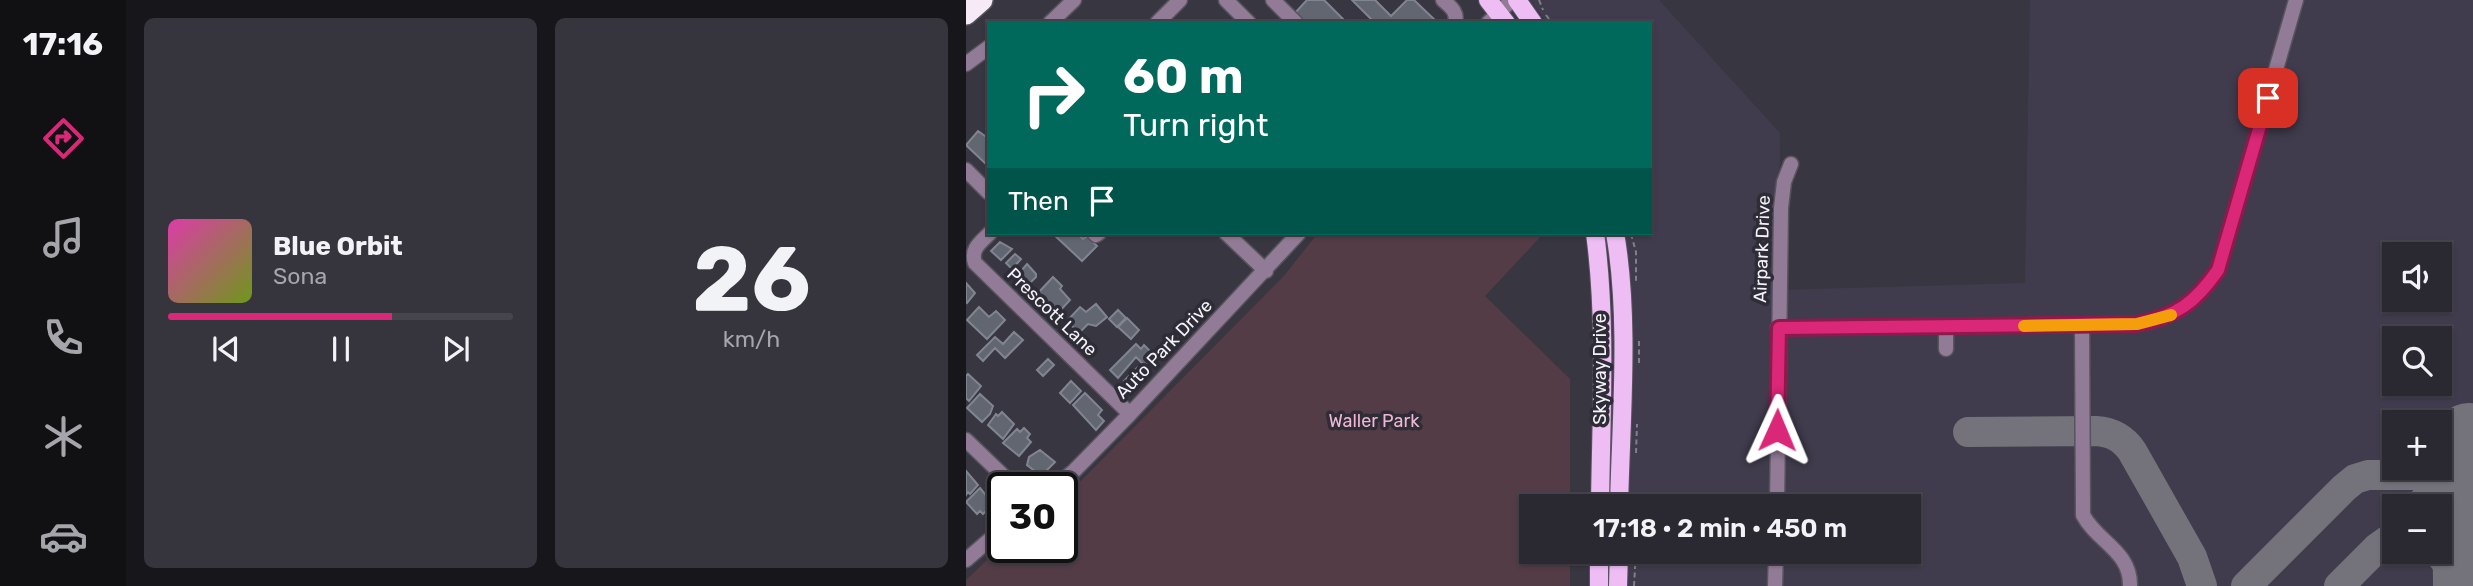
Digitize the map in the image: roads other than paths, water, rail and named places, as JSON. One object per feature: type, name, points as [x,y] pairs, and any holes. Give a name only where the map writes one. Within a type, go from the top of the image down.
[{"type":"highway","points":[[966,14],[982,0]]},
{"type":"main road","points":[[1502,10],[1528,21]]},
{"type":"main road","name":"Skyway Drive","points":[[1595,235],[1602,316],[1600,494]]},
{"type":"main road","name":"Skyway Drive","points":[[1615,235],[1623,320],[1619,494]]},
{"type":"main road","points":[[1599,586],[1600,564]]},
{"type":"main road","points":[[1618,586],[1619,564]]},
{"type":"street","points":[[1052,21],[1074,0]]},
{"type":"street","points":[[1159,21],[1180,0]]},
{"type":"street","points":[[1226,0],[1247,21]]},
{"type":"street","points":[[1273,0],[1294,21]]},
{"type":"street","points":[[1443,0],[1454,10],[1455,21]]},
{"type":"street","points":[[1779,328],[2137,324],[2163,319],[2186,307],[2204,290],[2218,270],[2297,0]]},
{"type":"street","points":[[966,64],[987,48]]},
{"type":"street","name":"Airpark Drive","points":[[1776,494],[1781,208],[1784,182],[1791,163]]},
{"type":"street","points":[[966,170],[987,191]]},
{"type":"street","name":"Prescott Lane","points":[[988,235],[975,248],[972,255],[975,263],[1130,414]]},
{"type":"street","points":[[1228,235],[1266,271]]},
{"type":"street","name":"Auto Park Drive","points":[[1073,472],[1297,235]]},
{"type":"street","points":[[2082,325],[2083,515],[2088,524],[2123,559],[2129,570],[2130,586]]},
{"type":"street","points":[[1946,327],[1946,349]]},
{"type":"street","points":[[966,440],[999,472]]},
{"type":"street","points":[[966,560],[987,542]]},
{"type":"street","points":[[1775,586],[1776,564]]},
{"type":"park label","name":"Waller Park","points":[[1374,421]]}]
